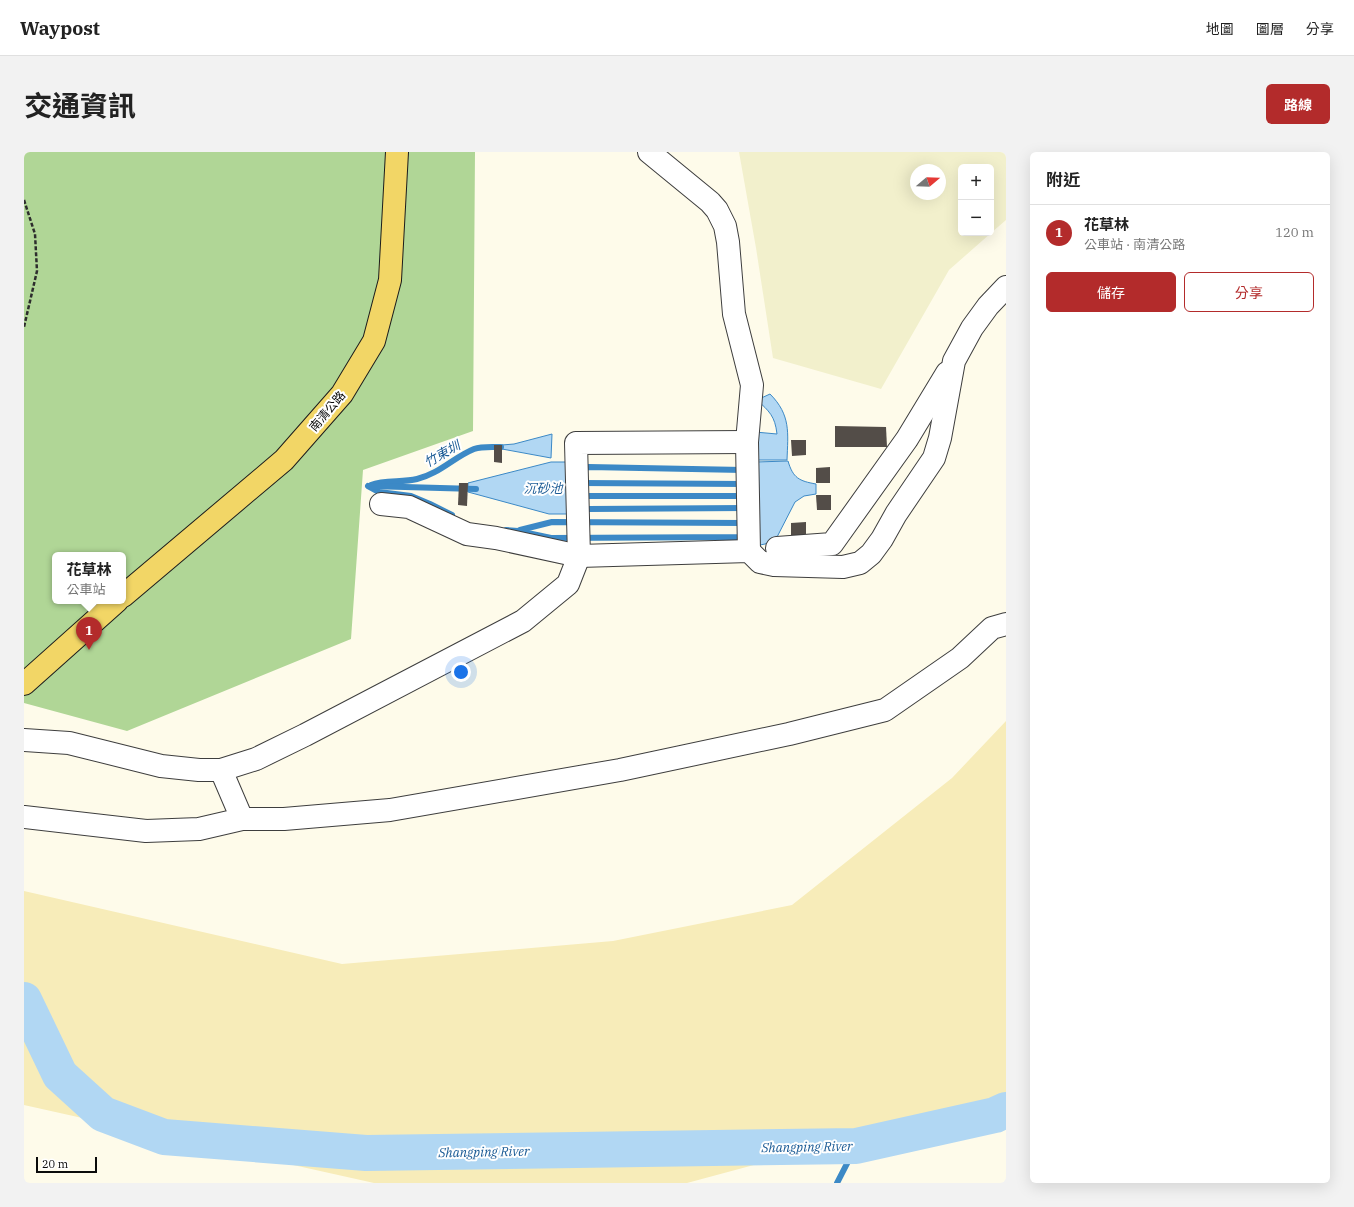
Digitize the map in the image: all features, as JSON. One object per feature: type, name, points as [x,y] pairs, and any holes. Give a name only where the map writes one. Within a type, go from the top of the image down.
[{"type":"main road","name":"南清公路","points":[[126,593],[284,460],[342,394],[374,341],[390,280],[397,152]]},
{"type":"main road","points":[[24,684],[114,604]]},
{"type":"street","points":[[648,152],[710,202],[717,210],[725,226],[728,242],[734,314],[752,385],[747,442],[748,551]]},
{"type":"street","points":[[777,548],[832,544],[907,439],[972,328],[988,306],[1006,287]]},
{"type":"street","points":[[381,504],[409,507],[467,534],[496,538],[579,556],[748,551],[760,562],[774,565],[843,567],[860,563],[871,554],[882,539],[896,514],[934,458],[940,438],[954,361]]},
{"type":"street","points":[[24,740],[69,743],[161,766],[199,770],[221,770],[256,759],[305,735],[522,621],[568,584],[579,556],[576,443],[747,442]]},
{"type":"street","points":[[24,817],[146,831],[199,830],[242,819],[284,819],[390,810],[620,770],[789,734],[885,710],[960,658],[992,628],[1006,624]]},
{"type":"street","points":[[221,770],[242,819]]},
{"type":"path","points":[[24,200],[35,234],[37,271],[24,327]]},
{"type":"shaded area","points":[[739,152],[1006,152],[1006,220],[994,231],[994,164],[958,164],[958,236],[988,236],[949,270],[881,389],[773,358]]},
{"type":"green space","points":[[24,152],[475,152],[473,431],[363,470],[351,639],[127,731],[24,703]]},
{"type":"sand","points":[[1006,721],[1006,1097],[687,1183],[374,1183],[24,1105],[24,891],[342,964],[613,941],[792,905],[952,778]]},
{"type":"water","points":[[770,394],[782,409],[785,417],[788,433],[787,460],[755,460],[755,432],[777,434],[775,423],[771,414],[757,400]]},
{"type":"water","points":[[552,434],[551,458],[502,449],[502,445],[514,444]]},
{"type":"water","points":[[788,461],[792,471],[798,478],[805,482],[816,484],[816,494],[804,496],[795,502],[776,539],[765,544],[755,546],[756,462]]},
{"type":"water","name":"沉砂池","points":[[551,462],[568,462],[567,514],[549,514],[468,492],[468,483]]},
{"type":"building","points":[[835,426],[886,427],[887,447],[835,447]]},
{"type":"building","points":[[791,440],[806,440],[806,455],[792,456]]},
{"type":"building","points":[[494,445],[502,445],[502,463],[494,462]]},
{"type":"building","points":[[830,467],[830,483],[816,483],[816,468]]},
{"type":"building","points":[[459,483],[468,483],[467,506],[458,505]]},
{"type":"building","points":[[816,495],[831,495],[831,510],[817,510]]},
{"type":"building","points":[[806,522],[806,538],[791,538],[791,523]]},
{"type":"waterway","name":"竹東圳","points":[[371,485],[382,482],[405,481],[425,477],[474,449],[484,447],[501,447]]},
{"type":"waterway","points":[[581,469],[589,467],[743,470]]},
{"type":"waterway","points":[[580,483],[745,484]]},
{"type":"waterway","points":[[368,486],[379,492],[411,496],[452,515]]},
{"type":"waterway","points":[[369,486],[476,489]]},
{"type":"waterway","points":[[581,496],[744,496]]},
{"type":"waterway","points":[[581,508],[745,508]]},
{"type":"waterway","points":[[520,530],[552,522],[743,523],[745,521]]},
{"type":"waterway","points":[[506,530],[551,538],[744,536]]},
{"type":"waterway","name":"Shangping River","points":[[24,1000],[60,1075],[103,1114],[164,1137],[366,1153],[856,1146],[995,1115],[1006,1110]]},
{"type":"waterway","points":[[837,1183],[856,1146]]},
{"type":"place","name":"花草林","points":[[89,650]]}]
